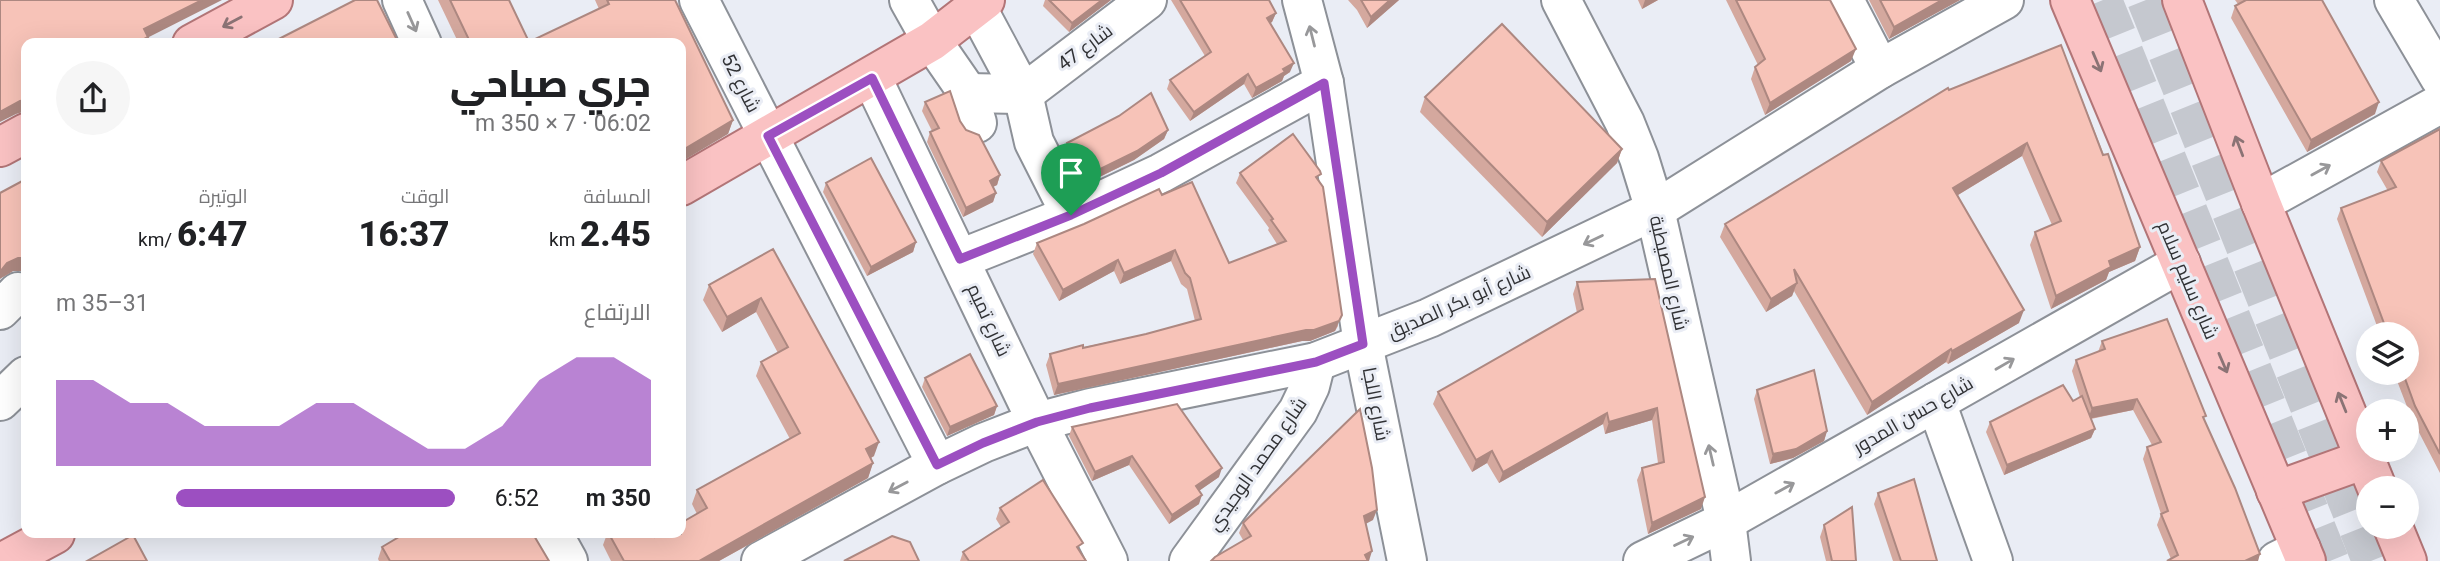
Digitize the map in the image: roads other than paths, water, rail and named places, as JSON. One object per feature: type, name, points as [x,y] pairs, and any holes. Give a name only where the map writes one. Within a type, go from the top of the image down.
[{"type":"main road","points":[[203,38],[273,0]]},
{"type":"main road","name":"شارع سليم سلام","points":[[2070,0],[2276,491],[2294,557]]},
{"type":"main road","points":[[2182,1],[2371,474],[2276,491]]},
{"type":"main road","points":[[686,183],[872,78],[932,41],[981,4]]},
{"type":"main road","points":[[0,148],[21,136]]},
{"type":"main road","points":[[5,561],[48,538]]},
{"type":"main road","points":[[2398,539],[2407,561]]},
{"type":"street","points":[[402,0],[419,38]]},
{"type":"street","name":"شارع 52","points":[[699,0],[937,465]]},
{"type":"street","points":[[909,0],[973,108],[1023,94]]},
{"type":"street","name":"شارع 47","points":[[1023,94],[1147,0]]},
{"type":"street","name":"شارع اللجا","points":[[1302,0],[1324,83],[1363,344],[1407,561]]},
{"type":"street","name":"شارع المصيطبة","points":[[1561,0],[1625,123],[1639,158],[1655,211],[1726,521],[1731,561]]},
{"type":"street","points":[[1844,0],[1881,69]]},
{"type":"street","name":"شارع أبو بكر الصديق","points":[[761,561],[937,465],[1037,422],[1090,408],[1316,362],[1429,318],[1655,211],[1881,69],[2004,0]]},
{"type":"street","points":[[2394,0],[2440,78]]},
{"type":"street","points":[[981,4],[1023,94],[1034,142],[1071,215]]},
{"type":"street","name":"شارع تميم","points":[[872,78],[1037,422],[1108,561]]},
{"type":"street","points":[[960,259],[1071,215],[1161,173],[1324,83]]},
{"type":"street","points":[[2261,203],[2440,104]]},
{"type":"street","name":"شارع حسن المدور","points":[[1643,561],[1726,521],[2181,263]]},
{"type":"street","name":"شارع محمد الوحيدي","points":[[1189,561],[1298,411],[1310,386],[1316,362]]},
{"type":"street","points":[[0,401],[21,381]]},
{"type":"street","points":[[1936,402],[1993,561]]},
{"type":"street","points":[[555,538],[568,561]]},
{"type":"tunnel","points":[[2103,0],[2330,561]]},
{"type":"tunnel","points":[[2146,0],[2371,561]]}]
